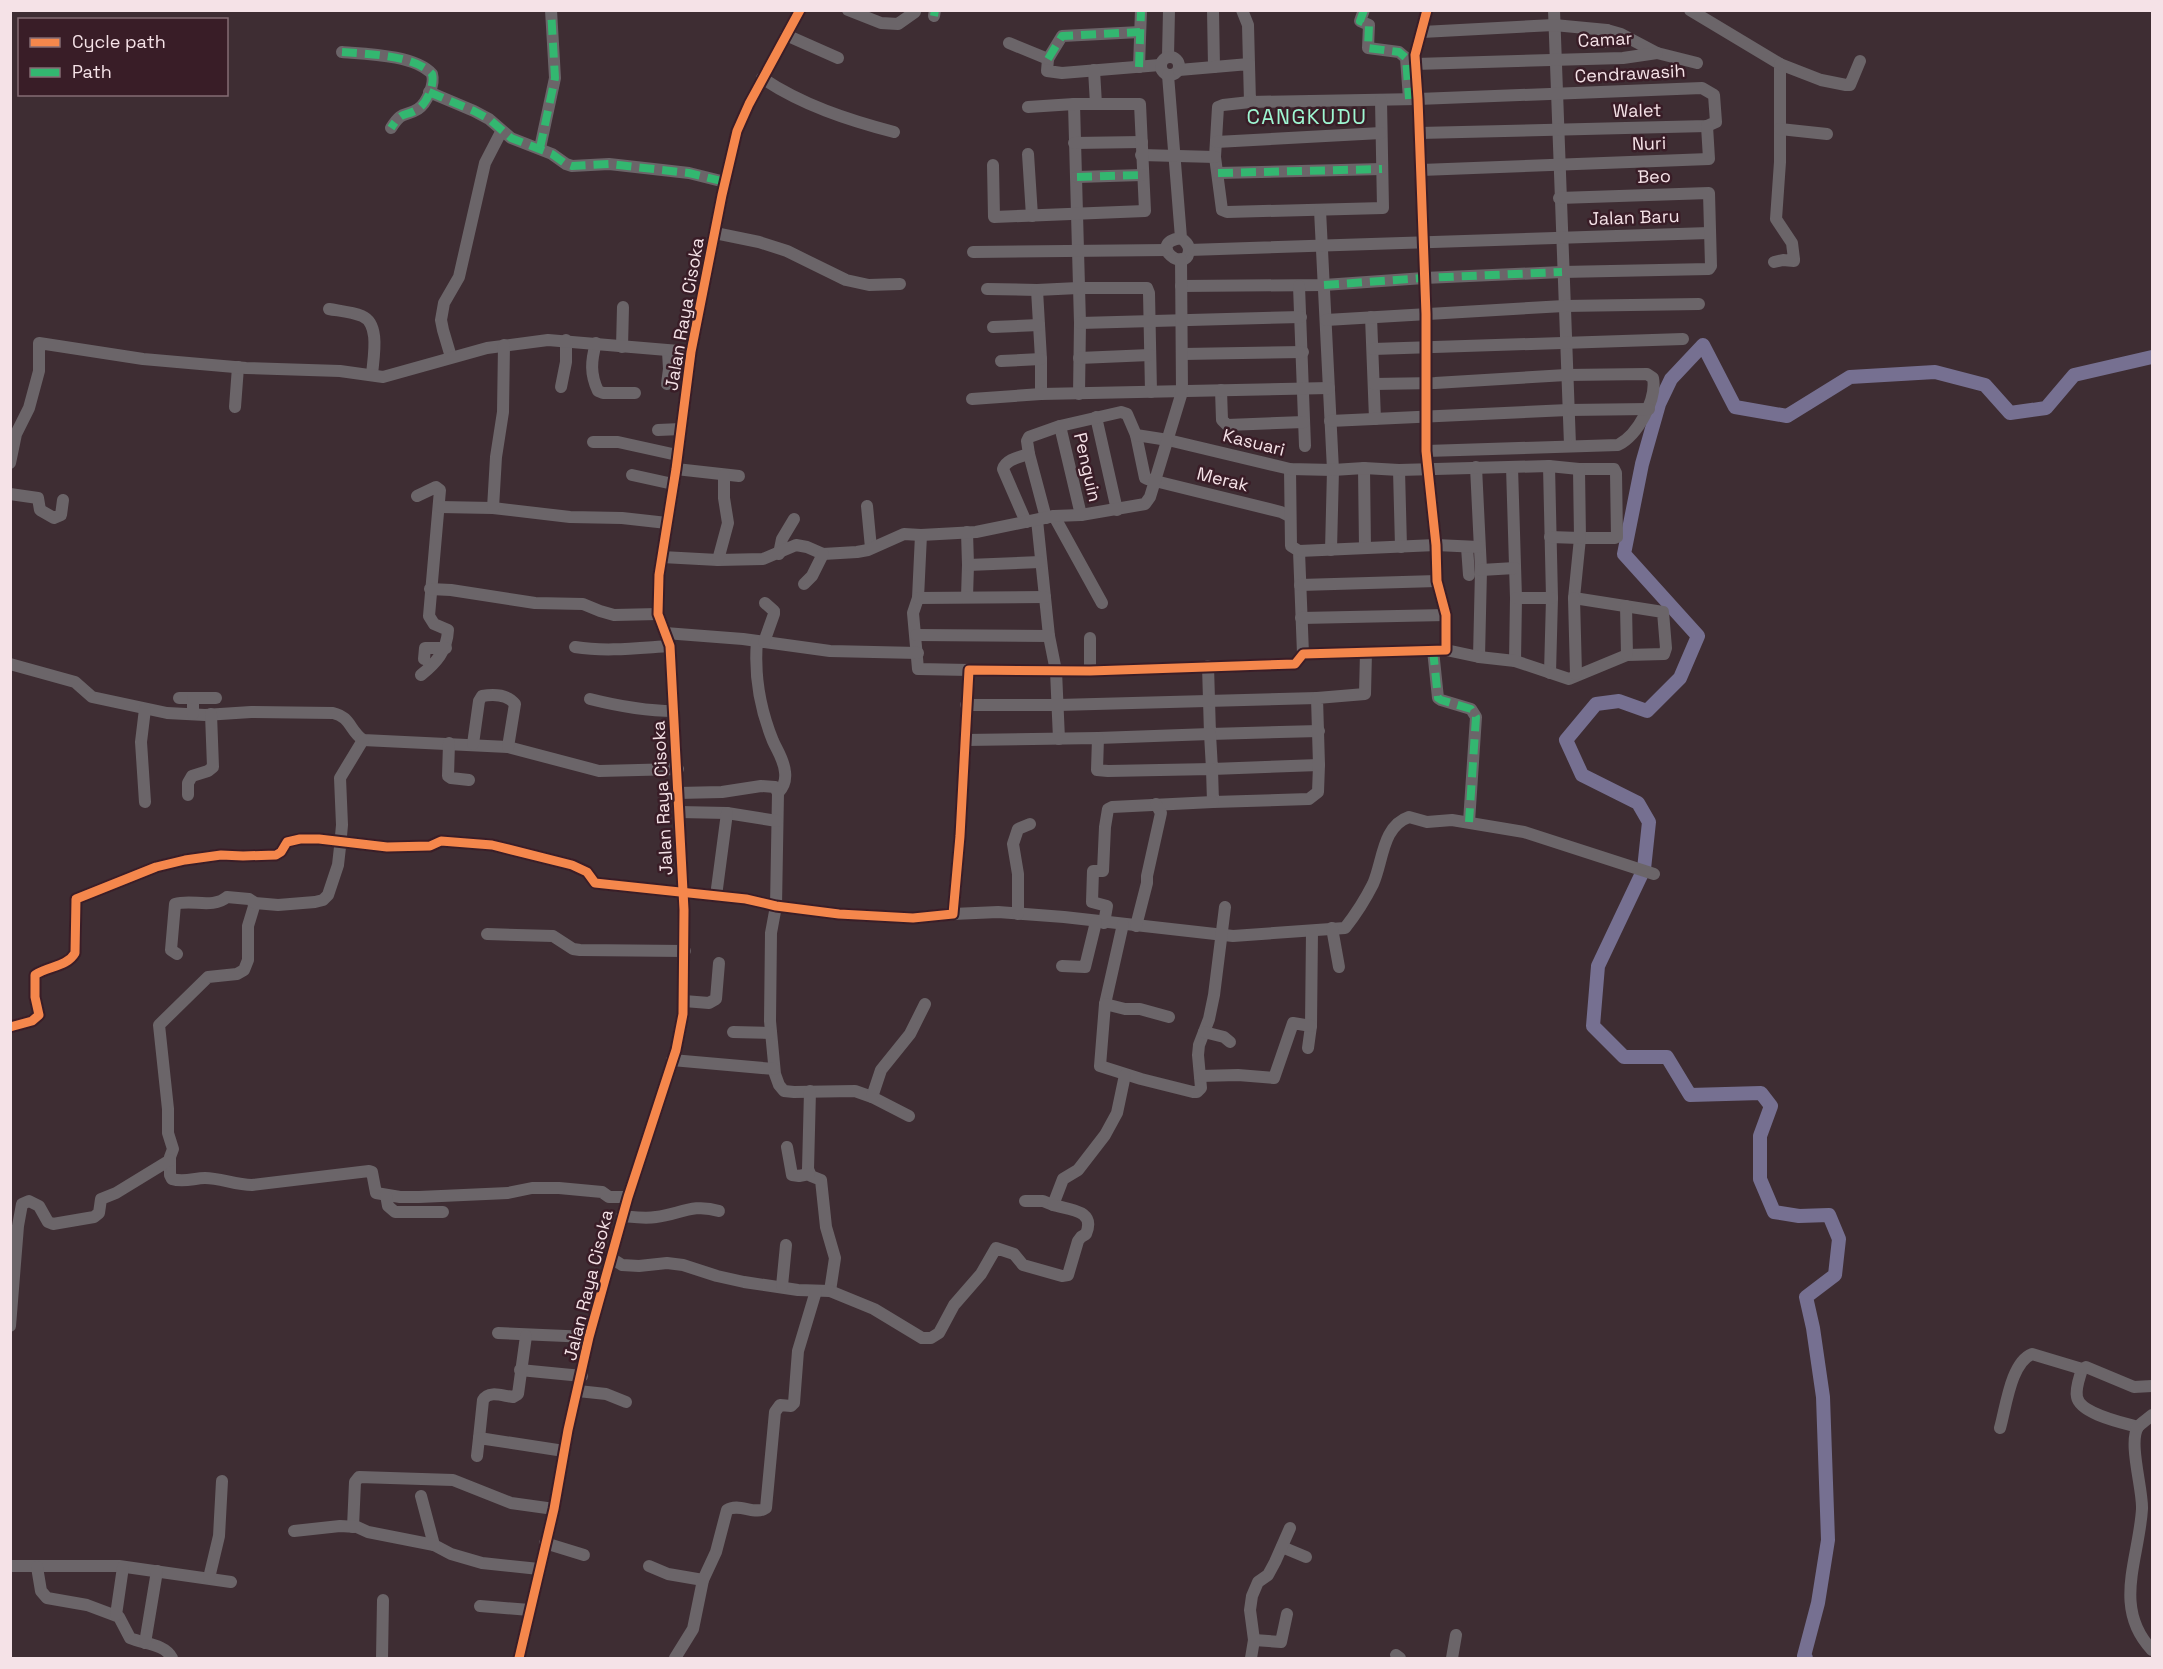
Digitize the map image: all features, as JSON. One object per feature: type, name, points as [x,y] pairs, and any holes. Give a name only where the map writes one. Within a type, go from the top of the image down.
[{"type":"street","points":[[540,148],[555,78],[551,10]]},
{"type":"street","points":[[848,10],[881,23],[898,24],[915,12]]},
{"type":"street","points":[[1140,67],[1141,10]]},
{"type":"street","points":[[662,557],[718,560],[763,559],[796,545],[823,554],[856,552],[904,534],[967,532],[1145,504],[1150,497],[1182,392],[1181,286],[1188,244],[1181,238],[1169,67],[1169,10]]},
{"type":"street","points":[[1213,10],[1214,68]]},
{"type":"street","points":[[1242,10],[1248,25],[1250,102]]},
{"type":"street","points":[[1364,10],[1360,21],[1369,25],[1368,48],[1399,52],[1406,58],[1419,134],[1426,314],[1426,451],[1430,469],[1437,581],[1446,615],[1446,650]]},
{"type":"street","points":[[1414,99],[1415,64],[1427,10]]},
{"type":"street","points":[[1554,10],[1560,238],[1570,445]]},
{"type":"street","points":[[1690,10],[1780,64],[1821,80],[1850,85],[1860,61]]},
{"type":"street","name":"Jalan Raya Cisoka","points":[[519,1659],[554,1509],[589,1337],[622,1216],[680,1035],[684,1001],[684,951],[678,769],[670,646],[658,614],[659,576],[691,352],[737,131],[796,12]]},
{"type":"street","points":[[1422,32],[1554,25],[1607,36],[1621,34],[1657,53],[1697,63]]},
{"type":"street","points":[[1140,32],[1062,36],[1048,59],[1047,71],[1054,73],[1140,67],[1214,68],[1249,64]]},
{"type":"street","points":[[786,35],[838,58]]},
{"type":"street","points":[[1009,43],[1048,59]]},
{"type":"street","points":[[342,52],[376,55],[416,64],[432,74],[434,80],[420,108],[403,114],[391,128]]},
{"type":"street","name":"Camar","points":[[1415,64],[1623,58],[1657,53]]},
{"type":"street","points":[[1774,262],[1794,261],[1792,243],[1776,219],[1780,64]]},
{"type":"street","points":[[1094,70],[1096,104]]},
{"type":"street","points":[[762,78],[787,94],[843,118],[894,132]]},
{"type":"street","name":"Cendrawasih","points":[[1216,142],[1218,107],[1250,102],[1705,89],[1714,95],[1711,124]]},
{"type":"street","points":[[429,92],[489,119],[501,132],[511,138],[540,148],[566,165],[609,164],[689,173],[725,182]]},
{"type":"street","points":[[1381,100],[1383,208],[1227,212],[1222,210],[1215,157],[1216,142],[1381,133]]},
{"type":"street","points":[[1074,104],[1080,323],[1079,394]]},
{"type":"street","points":[[993,165],[994,217],[1145,211],[1141,155],[1142,108],[1140,104],[1028,107]]},
{"type":"street","name":"Walet","points":[[1419,134],[1711,124]]},
{"type":"street","name":"Nuri","points":[[1558,164],[1709,159],[1711,124]]},
{"type":"street","points":[[1780,129],[1827,134]]},
{"type":"street","points":[[451,357],[441,320],[444,303],[459,277],[485,164],[501,132]]},
{"type":"street","points":[[1074,143],[1142,142]]},
{"type":"street","points":[[1028,154],[1032,216]]},
{"type":"street","points":[[1141,155],[1215,157]]},
{"type":"street","points":[[1421,170],[1558,164]]},
{"type":"street","points":[[1218,173],[1382,169]]},
{"type":"street","points":[[1077,177],[1142,175]]},
{"type":"street","name":"Beo","points":[[1559,198],[1707,192],[1709,193],[1709,233]]},
{"type":"street","points":[[1320,210],[1333,470],[1331,550]]},
{"type":"street","points":[[715,233],[759,242],[787,251],[846,280],[869,285],[900,284]]},
{"type":"street","points":[[1181,286],[1299,286],[1562,272],[1709,269],[1711,266],[1709,233]]},
{"type":"street","name":"Jalan Baru","points":[[1185,255],[1323,246],[1709,233]]},
{"type":"street","points":[[1181,238],[1173,239],[1168,244],[1167,250],[1176,260],[1185,255]]},
{"type":"street","points":[[973,252],[1167,250]]},
{"type":"street","points":[[1299,286],[1305,446]]},
{"type":"street","points":[[987,289],[1147,288],[1149,293],[1151,392]]},
{"type":"street","points":[[1037,290],[1041,394]]},
{"type":"street","points":[[1326,320],[1564,306],[1699,304]]},
{"type":"street","points":[[622,346],[623,308]]},
{"type":"street","points":[[329,309],[364,317],[372,325],[374,332],[372,375]]},
{"type":"street","points":[[1080,323],[1301,317]]},
{"type":"street","points":[[1371,317],[1375,419]]},
{"type":"street","points":[[993,327],[1039,325]]},
{"type":"street","points":[[1373,350],[1565,341],[1683,339]]},
{"type":"street","points":[[10,463],[16,434],[29,408],[39,371],[39,343],[143,359],[372,375],[392,375],[451,357],[504,345],[566,340],[668,352],[691,352]]},
{"type":"street","points":[[561,387],[566,362],[566,340]]},
{"type":"street","points":[[596,344],[591,361],[598,391],[635,393]]},
{"type":"street","points":[[493,508],[496,457],[503,412],[504,345]]},
{"type":"street","points":[[667,384],[668,352]]},
{"type":"street","points":[[1183,354],[1302,352]]},
{"type":"street","points":[[1079,358],[1150,355]]},
{"type":"street","points":[[1001,361],[1041,359]]},
{"type":"street","points":[[236,407],[238,367]]},
{"type":"street","points":[[1374,384],[1566,375],[1650,375],[1654,382],[1649,409],[1631,435],[1618,445],[1426,451]]},
{"type":"street","points":[[972,399],[1041,394],[1329,388]]},
{"type":"street","points":[[1221,390],[1222,420],[1227,425],[1304,422]]},
{"type":"street","points":[[1330,421],[1568,410],[1649,409]]},
{"type":"street","points":[[1059,739],[1056,671],[1049,636],[1040,562],[1041,519],[1027,441],[1029,437],[1060,426],[1121,412],[1127,414],[1136,435],[1145,478],[1155,480]]},
{"type":"street","points":[[1096,417],[1117,510]]},
{"type":"street","name":"Penguin","points":[[1060,426],[1081,515]]},
{"type":"street","points":[[658,430],[681,429]]},
{"type":"street","name":"Kasuari","points":[[1136,435],[1168,440],[1290,469],[1399,470],[1549,466],[1614,469],[1618,534],[1615,538],[1580,538]]},
{"type":"street","points":[[593,442],[618,442],[677,455]]},
{"type":"street","points":[[1029,454],[1007,462],[1003,469],[1102,603]]},
{"type":"street","points":[[1549,466],[1552,598],[1550,672]]},
{"type":"street","points":[[1476,467],[1473,547],[1479,657]]},
{"type":"street","points":[[1512,467],[1516,598],[1515,661]]},
{"type":"street","points":[[1364,468],[1365,548]]},
{"type":"street","points":[[676,469],[739,476]]},
{"type":"street","points":[[1290,469],[1285,514],[1291,546],[1299,551],[1436,545],[1473,547]]},
{"type":"street","points":[[1576,674],[1574,598],[1580,538],[1579,469]]},
{"type":"street","points":[[1399,470],[1401,546]]},
{"type":"street","points":[[632,475],[673,483]]},
{"type":"street","points":[[718,560],[728,523],[723,498],[724,475]]},
{"type":"street","name":"Merak","points":[[1155,480],[1285,514]]},
{"type":"street","points":[[417,496],[431,488],[439,488],[440,507],[429,616],[434,624],[448,630],[446,648],[434,665],[421,675]]},
{"type":"street","points":[[10,494],[38,498],[40,510],[54,518],[61,515],[63,500]]},
{"type":"street","points":[[867,506],[871,548]]},
{"type":"street","points":[[440,507],[493,508],[570,517],[622,518],[667,523]]},
{"type":"street","points":[[779,554],[783,539],[794,519]]},
{"type":"street","points":[[967,532],[967,597]]},
{"type":"street","points":[[921,535],[918,598],[913,613],[918,669],[1090,671],[1295,664],[1303,654],[1299,551]]},
{"type":"street","points":[[1550,537],[1580,538]]},
{"type":"street","points":[[804,584],[812,576],[823,554]]},
{"type":"street","points":[[968,565],[1040,562]]},
{"type":"street","points":[[1475,572],[1515,567]]},
{"type":"street","points":[[1300,585],[1437,581]]},
{"type":"street","points":[[430,589],[452,590],[534,603],[583,604],[614,615],[658,614]]},
{"type":"street","points":[[918,598],[1045,597]]},
{"type":"street","points":[[1516,598],[1552,598]]},
{"type":"street","points":[[1303,654],[1446,650],[1515,661],[1569,679],[1576,674],[1627,655],[1664,654],[1666,648],[1663,612],[1574,598]]},
{"type":"street","points":[[765,603],[774,611],[774,614],[761,641],[755,666],[764,712],[774,742],[784,762],[786,773],[783,788],[778,793]]},
{"type":"street","points":[[1626,606],[1627,655]]},
{"type":"street","points":[[1301,618],[1446,615]]},
{"type":"street","points":[[665,633],[761,641],[830,651],[918,653]]},
{"type":"street","points":[[916,635],[1049,636]]},
{"type":"street","points":[[1090,639],[1090,671]]},
{"type":"street","points":[[575,647],[630,649],[670,646]]},
{"type":"street","points":[[424,659],[425,648],[446,648]]},
{"type":"street","points":[[1433,650],[1438,698],[1471,709],[1476,717],[1469,822]]},
{"type":"street","points":[[966,705],[1209,701],[1317,698],[1365,694],[1366,652]]},
{"type":"street","points":[[10,664],[75,682],[92,698],[167,713],[333,713],[345,717],[363,740],[508,747],[599,771],[678,769]]},
{"type":"street","points":[[1208,666],[1213,802]]},
{"type":"street","points":[[953,914],[960,836],[969,670]]},
{"type":"street","points":[[473,744],[479,701],[482,696],[506,696],[515,704],[508,747]]},
{"type":"street","points":[[179,698],[216,698]]},
{"type":"street","points":[[193,698],[194,714]]},
{"type":"street","points":[[1062,966],[1085,967],[1107,906],[1092,902],[1093,871],[1102,872],[1108,809],[1156,804],[1309,799],[1318,792],[1320,765],[1317,698]]},
{"type":"street","points":[[590,699],[627,708],[674,711]]},
{"type":"street","points":[[145,709],[141,742],[145,802]]},
{"type":"street","points":[[188,795],[188,783],[192,776],[213,767],[211,714]]},
{"type":"street","points":[[964,740],[1319,731]]},
{"type":"street","points":[[1098,738],[1097,770],[1320,765]]},
{"type":"street","points":[[177,954],[171,950],[175,904],[215,903],[227,897],[278,905],[323,900],[328,895],[338,866],[340,778],[363,740]]},
{"type":"street","points":[[449,743],[448,776],[469,780]]},
{"type":"street","points":[[678,793],[722,792],[761,786],[775,787],[778,793],[776,906],[771,933],[771,1033],[774,1069],[779,1085],[784,1091],[855,1091],[909,1116]]},
{"type":"street","points":[[1136,926],[1161,813],[1156,804]]},
{"type":"street","points":[[679,812],[727,813],[777,820]]},
{"type":"street","points":[[716,896],[727,813]]},
{"type":"street","points":[[10,1027],[32,1021],[39,1015],[35,997],[35,975],[42,970],[64,963],[75,953],[76,899],[156,867],[194,858],[221,855],[276,855],[281,852],[287,842],[300,839],[319,839],[387,848],[430,846],[441,841],[492,845],[572,865],[587,872],[595,883],[746,899],[776,906],[845,915],[913,918],[998,912],[1222,935],[1345,928],[1358,911],[1376,876],[1387,840],[1397,824],[1409,817],[1427,822],[1452,820],[1469,822],[1539,836],[1654,874]]},
{"type":"street","points":[[1018,914],[1018,874],[1013,844],[1018,829],[1030,824]]},
{"type":"street","points":[[255,903],[248,926],[248,960],[244,970],[237,974],[208,977],[159,1025],[168,1109],[168,1133],[173,1149],[170,1160],[172,1179],[206,1178],[236,1185],[252,1185],[370,1171],[375,1191],[386,1196],[483,1195],[532,1188],[559,1188],[602,1192],[609,1197],[628,1197]]},
{"type":"street","points":[[1123,924],[1105,1004],[1100,1066],[1125,1075],[1197,1092],[1201,1088],[1198,1055],[1214,995],[1225,907]]},
{"type":"street","points":[[1332,928],[1339,966]]},
{"type":"street","points":[[1308,1048],[1311,1026],[1312,931]]},
{"type":"street","points":[[487,934],[553,936],[573,949],[580,950],[684,951]]},
{"type":"street","points":[[684,1001],[709,1003],[716,999],[719,963]]},
{"type":"street","points":[[872,1097],[881,1070],[910,1034],[925,1004]]},
{"type":"street","points":[[1105,1004],[1125,1009],[1140,1009],[1169,1017]]},
{"type":"street","points":[[1200,1076],[1238,1075],[1274,1078],[1293,1023],[1311,1026]]},
{"type":"street","points":[[733,1032],[771,1033]]},
{"type":"street","points":[[1204,1032],[1224,1037],[1230,1042]]},
{"type":"street","points":[[672,1060],[774,1069]]},
{"type":"street","points":[[1053,1205],[1063,1179],[1078,1170],[1105,1135],[1117,1113],[1125,1075]]},
{"type":"street","points":[[809,1174],[810,1091]]},
{"type":"street","points":[[787,1147],[792,1175],[809,1174],[821,1182],[825,1220],[834,1250],[835,1268],[830,1291]]},
{"type":"street","points":[[10,1326],[18,1226],[22,1204],[29,1201],[39,1206],[48,1222],[53,1224],[94,1217],[99,1213],[101,1199],[170,1160]]},
{"type":"street","points":[[386,1196],[388,1206],[395,1212],[443,1212]]},
{"type":"street","points":[[611,1258],[622,1265],[683,1264],[732,1280],[798,1290],[830,1291],[874,1309],[922,1338],[931,1338],[939,1333],[954,1305],[981,1274],[996,1248],[1014,1254],[1023,1265],[1062,1276],[1068,1275],[1078,1241],[1086,1234],[1089,1221],[1087,1217],[1042,1201],[1025,1201]]},
{"type":"street","points":[[622,1216],[658,1217],[680,1210],[693,1209],[719,1211]]},
{"type":"street","points":[[782,1286],[786,1245]]},
{"type":"street","points":[[675,1659],[693,1629],[703,1580],[716,1552],[727,1510],[734,1507],[759,1511],[766,1508],[775,1412],[780,1405],[792,1406],[794,1402],[798,1351],[816,1291]]},
{"type":"street","points":[[498,1334],[589,1337]]},
{"type":"street","points":[[477,1456],[483,1400],[490,1394],[513,1398],[516,1396],[525,1336]]},
{"type":"street","points":[[2000,1428],[2010,1389],[2021,1360],[2032,1354],[2082,1369],[2086,1367],[2134,1387],[2152,1386]]},
{"type":"street","points":[[2082,1369],[2076,1394],[2078,1401],[2085,1408],[2108,1419],[2138,1427]]},
{"type":"street","points":[[520,1370],[582,1376]]},
{"type":"street","points":[[578,1391],[606,1394],[626,1402]]},
{"type":"street","points":[[2152,1415],[2138,1427],[2135,1441],[2142,1489],[2142,1509],[2130,1585],[2130,1603],[2134,1622],[2143,1640],[2152,1650]]},
{"type":"street","points":[[479,1438],[564,1451]]},
{"type":"street","points":[[353,1527],[355,1482],[359,1477],[453,1480],[512,1503],[554,1509]]},
{"type":"street","points":[[208,1578],[219,1536],[222,1481]]},
{"type":"street","points":[[421,1496],[434,1545]]},
{"type":"street","points":[[294,1531],[340,1526],[360,1528],[368,1532],[434,1545],[451,1554],[482,1563],[539,1569]]},
{"type":"street","points":[[1251,1659],[1254,1640],[1250,1610],[1252,1596],[1258,1582],[1268,1575],[1290,1528]]},
{"type":"street","points":[[545,1543],[584,1555]]},
{"type":"street","points":[[1282,1547],[1306,1557]]},
{"type":"street","points":[[649,1566],[668,1574],[703,1580]]},
{"type":"street","points":[[37,1567],[41,1591],[47,1598],[87,1605],[119,1617],[130,1638],[169,1653],[172,1659]]},
{"type":"street","points":[[11,1568],[123,1567],[231,1582]]},
{"type":"street","points":[[116,1616],[123,1567]]},
{"type":"street","points":[[145,1643],[157,1571]]},
{"type":"street","points":[[382,1659],[383,1600]]},
{"type":"street","points":[[480,1606],[530,1610]]},
{"type":"street","points":[[1254,1640],[1281,1642],[1287,1614]]},
{"type":"street","points":[[1452,1659],[1456,1635]]},
{"type":"waterway","points":[[1806,1658],[1804,1656],[1818,1603],[1828,1540],[1823,1397],[1806,1297],[1835,1275],[1839,1239],[1829,1215],[1799,1216],[1774,1212],[1760,1179],[1760,1136],[1771,1106],[1761,1093],[1690,1095],[1667,1057],[1624,1057],[1593,1026],[1598,966],[1644,869],[1649,822],[1638,803],[1582,775],[1566,740],[1596,704],[1619,701],[1647,711],[1680,678],[1698,636],[1624,554],[1642,464],[1659,404],[1671,379],[1703,345],[1735,407],[1787,416],[1850,377],[1935,372],[1985,385],[2010,413],[2046,408],[2074,375],[2152,357]]},
{"type":"marked path","points":[[540,148],[555,78],[551,10]]},
{"type":"marked path","points":[[934,16],[935,10]]},
{"type":"marked path","points":[[1139,67],[1141,10]]},
{"type":"marked path","points":[[1364,10],[1360,21],[1369,25],[1368,48],[1399,52],[1406,58],[1409,99]]},
{"type":"marked path","points":[[1048,59],[1062,36],[1140,32]]},
{"type":"marked path","points":[[342,52],[403,59],[432,74],[431,88],[424,102],[418,109],[401,116],[391,128]]},
{"type":"marked path","points":[[429,92],[474,111],[489,119],[511,138],[552,154],[572,166],[609,164],[689,173],[725,182]]},
{"type":"marked path","points":[[1218,173],[1382,169]]},
{"type":"marked path","points":[[1077,177],[1142,175]]},
{"type":"marked path","points":[[1324,285],[1562,272]]},
{"type":"marked path","points":[[1433,650],[1438,698],[1471,709],[1476,717],[1469,822]]},
{"type":"cycle path","points":[[519,1658],[554,1509],[568,1430],[589,1337],[628,1197],[676,1050],[683,1014],[684,910],[670,646],[658,614],[659,575],[691,352],[737,131],[749,104],[800,10]]},
{"type":"cycle path","points":[[10,1027],[32,1021],[39,1015],[35,997],[35,975],[62,964],[72,958],[75,953],[76,899],[156,867],[221,855],[276,855],[281,852],[287,842],[300,839],[387,847],[430,846],[441,841],[492,845],[572,865],[587,872],[595,883],[746,899],[776,906],[839,914],[913,918],[953,914],[960,836],[969,670],[1090,671],[1295,664],[1303,654],[1446,650],[1446,615],[1437,581],[1436,545],[1426,451],[1426,314],[1415,55],[1427,10]]},
{"type":"district","name":"CANGKUDU","points":[[1307,116]]}]
